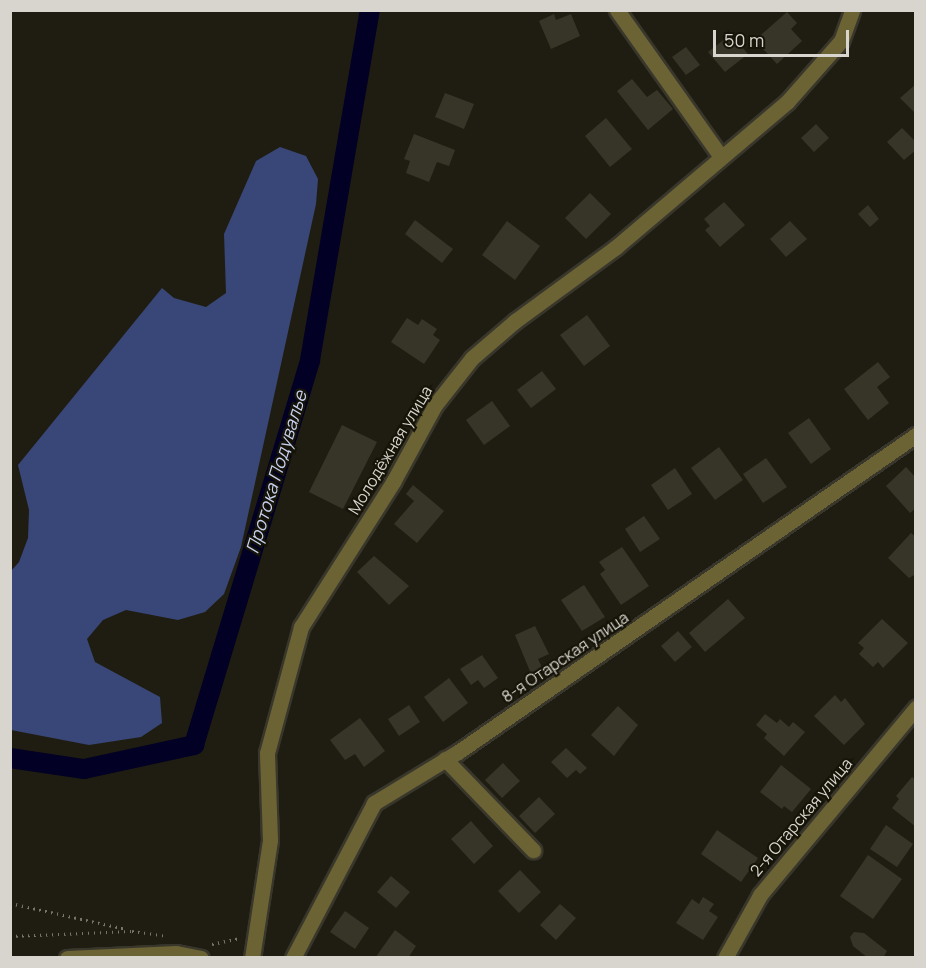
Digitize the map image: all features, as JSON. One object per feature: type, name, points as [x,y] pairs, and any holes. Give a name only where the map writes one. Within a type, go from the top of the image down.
[{"type":"street","points":[[617,10],[721,157]]},
{"type":"street","name":"Молодёжная улица","points":[[252,957],[270,840],[267,753],[301,627],[393,482],[435,405],[472,358],[515,321],[616,248],[787,102],[841,41],[852,10]]},
{"type":"street","name":"8-я Отарская улица","points":[[292,957],[374,803],[445,759],[915,435]]},
{"type":"street","name":"2-я Отарская улица","points":[[725,957],[760,895],[915,708]]},
{"type":"street","points":[[445,759],[533,850]]},
{"type":"street","points":[[67,957],[176,953],[201,957]]},
{"type":"path","points":[[10,903],[132,931],[176,937]]},
{"type":"path","points":[[10,936],[132,931]]},
{"type":"path","points":[[209,944],[222,945],[250,934]]},
{"type":"shaded area","points":[[280,147],[306,156],[318,179],[316,204],[241,547],[224,594],[205,612],[178,620],[126,610],[103,620],[87,639],[95,662],[160,697],[162,723],[141,737],[89,745],[11,730],[11,571],[19,562],[28,538],[29,510],[18,465],[162,288],[174,298],[206,307],[226,293],[224,234],[256,161]]},
{"type":"building","points":[[787,12],[797,23],[791,29],[802,41],[777,64],[755,40]]},
{"type":"building","points":[[554,14],[556,20],[571,14],[580,36],[551,49],[539,21]]},
{"type":"building","points":[[731,34],[748,54],[725,72],[708,52]]},
{"type":"building","points":[[686,47],[700,65],[686,75],[672,57]]},
{"type":"building","points":[[632,79],[647,97],[657,90],[673,109],[648,130],[617,91]]},
{"type":"building","points":[[916,84],[916,114],[900,98]]},
{"type":"building","points":[[445,93],[474,104],[464,129],[435,117]]},
{"type":"building","points":[[606,118],[632,149],[610,167],[585,136]]},
{"type":"building","points":[[816,124],[829,138],[814,152],[801,138]]},
{"type":"building","points":[[902,128],[916,142],[916,150],[904,160],[887,142]]},
{"type":"building","points":[[414,134],[455,150],[449,166],[437,162],[429,182],[406,173],[410,161],[404,159]]},
{"type":"building","points":[[590,193],[611,214],[586,239],[565,218]]},
{"type":"building","points":[[724,202],[745,225],[720,247],[705,230],[710,226],[704,219]]},
{"type":"building","points":[[868,205],[879,219],[870,227],[858,214]]},
{"type":"building","points":[[415,220],[453,249],[442,263],[405,234]]},
{"type":"building","points":[[507,221],[540,246],[515,280],[482,255]]},
{"type":"building","points":[[790,221],[807,239],[786,257],[770,239]]},
{"type":"building","points":[[587,315],[610,346],[584,366],[560,335]]},
{"type":"building","points":[[407,318],[418,325],[422,319],[437,329],[433,335],[440,340],[424,364],[391,342]]},
{"type":"building","points":[[878,362],[890,377],[877,387],[889,403],[868,420],[844,389]]},
{"type":"building","points":[[542,371],[556,389],[531,408],[517,390]]},
{"type":"building","points":[[492,401],[510,426],[484,445],[466,420]]},
{"type":"building","points":[[809,418],[831,449],[811,464],[788,433]]},
{"type":"building","points":[[342,425],[377,442],[343,509],[309,492]]},
{"type":"building","points":[[719,447],[743,480],[715,500],[691,468]]},
{"type":"building","points":[[766,458],[787,487],[763,503],[743,474]]},
{"type":"building","points":[[906,467],[916,478],[916,508],[910,513],[886,486]]},
{"type":"building","points":[[675,468],[692,494],[668,510],[651,485]]},
{"type":"building","points":[[413,485],[444,511],[417,543],[394,524],[414,501],[406,494]]},
{"type":"building","points":[[644,516],[660,539],[640,552],[625,529]]},
{"type":"building","points":[[911,533],[916,537],[916,574],[909,578],[888,558]]},
{"type":"building","points":[[622,547],[649,586],[621,605],[600,574],[605,570],[599,562]]},
{"type":"building","points":[[374,556],[409,586],[389,605],[357,572]]},
{"type":"building","points":[[584,585],[605,617],[582,631],[561,600]]},
{"type":"building","points":[[728,599],[745,618],[705,652],[689,633]]},
{"type":"building","points":[[882,619],[908,643],[883,668],[878,662],[873,667],[859,654],[864,648],[858,643]]},
{"type":"building","points":[[535,626],[549,654],[538,659],[545,674],[534,681],[515,635]]},
{"type":"building","points":[[678,631],[692,647],[675,662],[661,646]]},
{"type":"building","points":[[482,655],[498,678],[484,688],[478,680],[471,685],[460,669]]},
{"type":"building","points":[[449,678],[468,703],[443,722],[424,697]]},
{"type":"building","points":[[835,695],[841,702],[845,698],[865,724],[844,745],[814,716]]},
{"type":"building","points":[[409,705],[420,722],[399,736],[388,719]]},
{"type":"building","points":[[618,706],[638,725],[614,756],[591,735]]},
{"type":"building","points":[[765,714],[777,723],[780,719],[789,727],[793,722],[805,732],[784,756],[764,738],[767,734],[756,725]]},
{"type":"building","points":[[360,718],[385,751],[364,767],[355,754],[345,760],[330,740]]},
{"type":"building","points":[[566,748],[587,768],[580,774],[576,770],[567,778],[551,762]]},
{"type":"building","points":[[503,763],[520,781],[502,798],[485,780]]},
{"type":"building","points":[[781,765],[811,789],[792,812],[784,806],[782,809],[760,792]]},
{"type":"building","points":[[912,777],[916,780],[916,827],[892,808],[899,799],[896,796]]},
{"type":"building","points":[[539,797],[555,814],[535,833],[519,816]]},
{"type":"building","points":[[471,821],[493,846],[474,864],[451,839]]},
{"type":"building","points":[[886,825],[913,844],[897,867],[870,849]]},
{"type":"building","points":[[717,830],[758,858],[741,882],[701,854]]},
{"type":"building","points":[[868,855],[902,879],[873,919],[840,896]]},
{"type":"building","points":[[520,870],[541,892],[519,913],[498,891]]},
{"type":"building","points":[[391,876],[410,892],[396,908],[377,892]]},
{"type":"building","points":[[703,897],[714,904],[709,911],[718,917],[703,940],[676,923],[692,899],[699,904]]},
{"type":"building","points":[[560,904],[576,918],[556,940],[540,925]]},
{"type":"building","points":[[345,911],[369,928],[355,949],[330,932]]},
{"type":"building","points":[[395,930],[416,946],[408,958],[375,958]]},
{"type":"building","points":[[854,932],[864,933],[887,951],[883,958],[868,958],[853,946],[850,937]]},
{"type":"waterway","name":"Протока Подувалье","points":[[10,758],[84,769],[194,745],[310,360],[370,10]]}]
